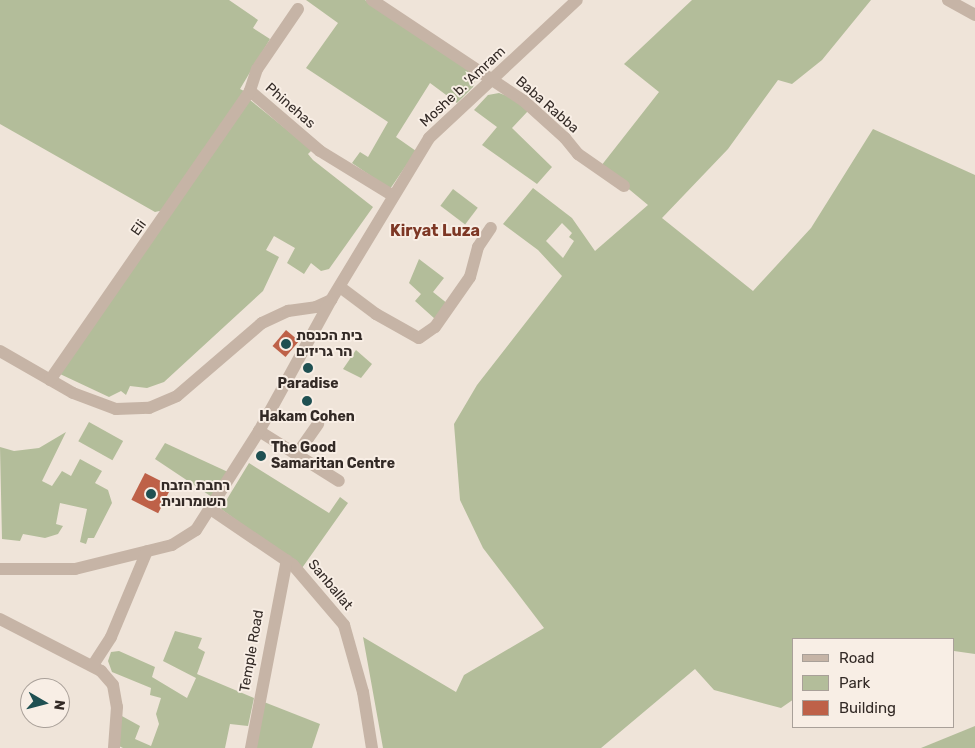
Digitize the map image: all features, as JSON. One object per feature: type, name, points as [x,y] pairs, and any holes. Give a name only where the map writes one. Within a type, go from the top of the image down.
[{"type":"street","name":"Baba Rabba","points":[[372,0],[493,79],[552,126],[578,154],[624,186]]},
{"type":"street","name":"Moshe b. 'Amram","points":[[0,569],[75,569],[147,551],[189,536],[212,510],[259,432],[331,300],[392,195],[433,133],[578,0]]},
{"type":"street","points":[[948,0],[975,15]]},
{"type":"street","name":"Phinehas","points":[[298,9],[257,69],[250,91],[320,150],[392,195]]},
{"type":"street","name":"Eli","points":[[50,380],[250,91]]},
{"type":"street","points":[[340,287],[376,314],[419,338],[435,327],[470,277],[478,247],[491,228]]},
{"type":"street","points":[[0,352],[50,380],[107,407],[149,408],[187,388],[266,321],[288,311],[324,305],[331,300]]},
{"type":"street","points":[[297,454],[318,424]]},
{"type":"street","points":[[259,432],[297,454],[338,482]]},
{"type":"street","name":"Sanballat","points":[[212,510],[286,560],[320,592],[344,625],[363,692],[372,748]]},
{"type":"street","points":[[93,665],[111,636],[147,551]]},
{"type":"street","name":"Temple Road","points":[[251,748],[286,560]]},
{"type":"street","points":[[0,618],[93,665],[113,685],[117,707],[114,748]]},
{"type":"green space","points":[[0,0],[229,0],[258,20],[253,28],[270,39],[240,89],[244,91],[164,210],[155,212],[0,124]]},
{"type":"green space","points":[[306,0],[365,0],[473,71],[476,77],[473,87],[457,103],[430,83],[396,137],[416,151],[390,189],[352,163],[360,152],[368,157],[388,122],[306,68],[338,23]]},
{"type":"green space","points":[[692,0],[871,0],[822,60],[792,84],[778,80],[728,149],[662,218],[753,291],[811,228],[873,129],[975,175],[975,654],[955,651],[955,638],[792,638],[792,700],[781,708],[714,690],[695,669],[601,748],[383,748],[363,637],[456,692],[464,675],[544,628],[483,548],[460,500],[454,424],[477,385],[562,276],[538,250],[503,224],[533,188],[572,218],[595,251],[648,205],[601,166],[659,92],[624,64]],"holes":[[[562,223],[572,233],[569,237],[574,241],[563,258],[546,241]]]},
{"type":"green space","points":[[499,93],[513,98],[528,111],[512,128],[552,167],[537,184],[482,145],[497,127],[474,110],[488,95]]},
{"type":"green space","points":[[250,100],[312,150],[308,154],[313,160],[373,207],[329,269],[321,271],[311,263],[304,274],[287,263],[295,248],[274,236],[266,250],[279,257],[263,291],[164,382],[147,388],[130,386],[126,395],[121,391],[109,397],[60,374]]},
{"type":"green space","points":[[453,189],[478,208],[465,224],[440,206]]},
{"type":"green space","points":[[419,259],[444,278],[433,292],[448,304],[435,319],[415,301],[421,294],[409,283]]},
{"type":"green space","points":[[356,350],[372,364],[361,378],[343,369]]},
{"type":"green space","points":[[89,422],[123,441],[112,460],[78,441]]},
{"type":"green space","points":[[66,432],[42,481],[52,486],[62,471],[71,476],[80,459],[102,471],[95,483],[108,490],[112,503],[94,538],[88,538],[86,544],[80,542],[87,509],[60,503],[56,524],[63,526],[58,534],[45,538],[23,534],[20,541],[2,539],[0,447],[14,451],[39,448]]},
{"type":"green space","points":[[165,443],[228,472],[212,497],[155,459]]},
{"type":"green space","points":[[249,463],[329,513],[340,497],[348,503],[302,568],[221,509]]},
{"type":"green space","points":[[175,631],[202,638],[198,648],[205,652],[197,674],[254,698],[248,726],[230,724],[225,748],[123,748],[119,746],[120,715],[140,726],[135,739],[151,746],[159,724],[156,714],[161,698],[150,695],[151,688],[112,672],[108,661],[111,652],[119,651],[155,667],[152,677],[187,698],[196,678],[163,661]]},
{"type":"green space","points":[[264,702],[320,724],[312,748],[256,748]]},
{"type":"green space","points":[[975,726],[975,748],[921,748]]},
{"type":"building","name":"בית הכנסת הר גריזים","points":[[286,330],[299,341],[286,357],[273,346]]},
{"type":"building","name":"רחבת הזבח השומרונית","points":[[145,473],[172,487],[158,513],[131,500]]},
{"type":"place","name":"בית הכנסת הר גריזים","points":[[286,344]]},
{"type":"place","name":"Paradise","points":[[308,368]]},
{"type":"place","name":"Hakam Cohen","points":[[307,401]]},
{"type":"place","name":"The Good Samaritan Centre","points":[[261,456]]},
{"type":"place","name":"רחבת הזבח השומרונית","points":[[151,494]]},
{"type":"district","name":"Kiryat Luza","points":[[435,231]]}]
